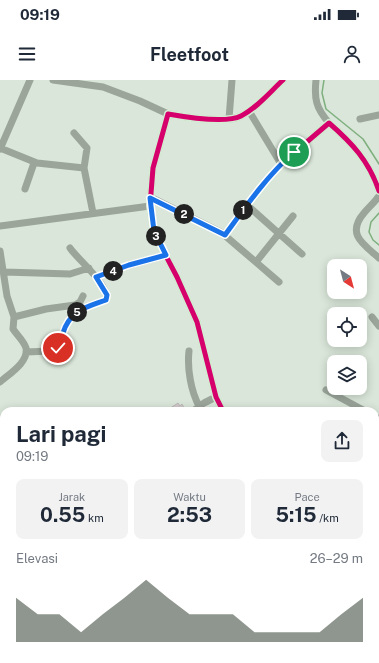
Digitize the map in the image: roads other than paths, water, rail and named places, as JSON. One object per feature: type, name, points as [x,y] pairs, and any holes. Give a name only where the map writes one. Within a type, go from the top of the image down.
[{"type":"street","points":[[30,80],[0,148],[34,163],[84,168]]},
{"type":"street","points":[[53,80],[103,87],[140,101],[168,114],[194,118],[229,119],[240,117],[249,111],[283,80]]},
{"type":"street","points":[[229,119],[232,80]]},
{"type":"street","points":[[316,80],[315,93],[317,107],[329,123],[346,137],[359,153],[372,174],[379,191]]},
{"type":"street","points":[[249,111],[281,164]]},
{"type":"street","points":[[168,114],[154,162],[150,198],[154,231],[180,284],[199,329],[216,397],[221,407]]},
{"type":"street","points":[[360,119],[379,114]]},
{"type":"street","points":[[225,235],[247,204],[281,164],[329,123]]},
{"type":"street","points":[[74,133],[87,148],[84,168],[93,213]]},
{"type":"street","points":[[25,189],[34,163]]},
{"type":"street","points":[[379,196],[360,218],[356,229],[360,242],[379,258]]},
{"type":"street","points":[[150,198],[225,235],[279,282]]},
{"type":"street","points":[[247,204],[302,254]]},
{"type":"street","points":[[0,226],[150,206]]},
{"type":"street","points":[[256,262],[293,216]]},
{"type":"street","points":[[26,352],[52,351],[58,348],[67,324],[74,315],[90,304],[106,300],[107,295],[96,277],[89,268],[77,258],[70,248]]},
{"type":"street","points":[[0,251],[7,296],[14,317],[13,330],[24,344],[26,352],[19,365],[0,382]]},
{"type":"street","points":[[96,277],[129,265],[166,255]]},
{"type":"street","points":[[3,275],[70,274],[89,268]]},
{"type":"street","points":[[14,317],[75,305],[80,302],[83,296]]},
{"type":"street","points":[[372,317],[379,326]]},
{"type":"street","points":[[189,351],[190,375],[196,407]]},
{"type":"street","points":[[326,390],[358,407]]},
{"type":"street","points":[[199,407],[216,397]]},
{"type":"waterway","points":[[324,80],[322,93],[326,109],[363,139],[379,164]]},
{"type":"waterway","points":[[379,213],[371,222],[369,232],[373,240],[379,245]]}]
